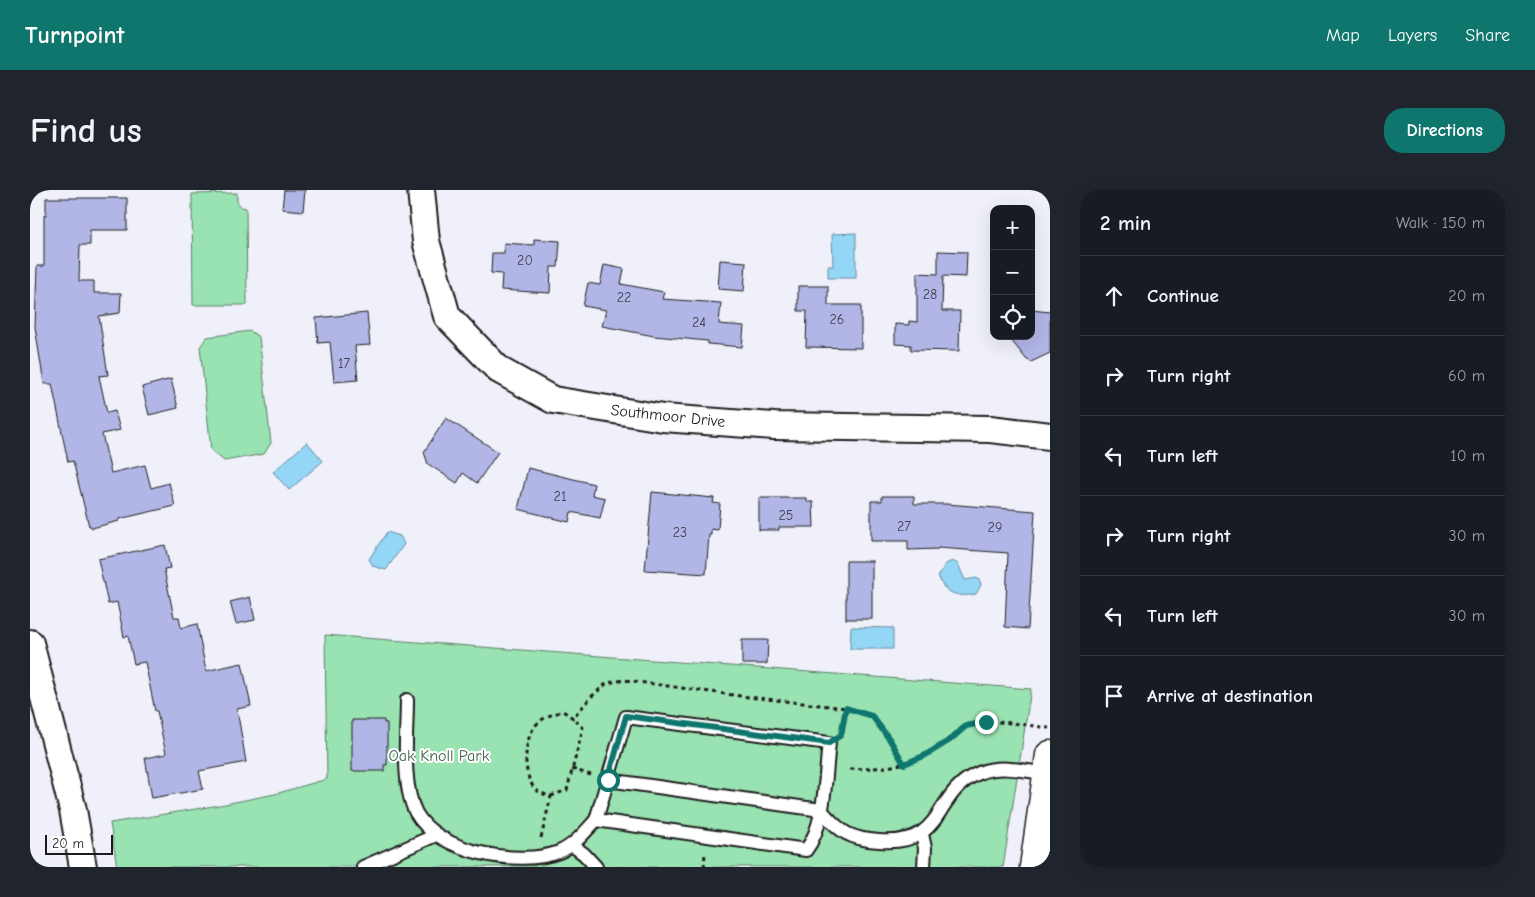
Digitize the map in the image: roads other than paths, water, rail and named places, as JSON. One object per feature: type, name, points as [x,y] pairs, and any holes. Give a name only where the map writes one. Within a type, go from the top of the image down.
[{"type":"main road","points":[[1034,867],[1049,764]]},
{"type":"street","name":"Southmoor Drive","points":[[421,190],[426,241],[447,316],[499,370],[553,400],[663,418],[774,426],[990,429],[1050,436]]},
{"type":"street","points":[[30,643],[73,810],[83,867]]},
{"type":"lane","points":[[407,700],[407,782],[411,801],[417,814],[426,827],[436,835],[452,843],[517,863],[560,852],[572,845],[596,820],[626,716],[829,743],[821,810],[813,841],[806,850],[596,820]]},
{"type":"lane","points":[[608,780],[821,810],[837,829],[849,836],[896,843],[910,840],[922,834],[936,819],[952,792],[966,779],[993,769],[1049,764]]},
{"type":"lane","points":[[922,834],[925,848],[924,867]]},
{"type":"lane","points":[[363,867],[436,835]]},
{"type":"lane","points":[[572,845],[596,867]]},
{"type":"water","points":[[856,233],[856,278],[828,278],[828,266],[833,266],[832,234]]},
{"type":"water","points":[[307,442],[323,461],[289,490],[273,472]]},
{"type":"water","points":[[387,532],[400,536],[404,544],[386,570],[373,566],[369,559]]},
{"type":"water","points":[[952,561],[958,564],[965,580],[977,578],[980,581],[981,585],[976,594],[958,595],[943,586],[938,574],[944,568],[944,565]]},
{"type":"water","points":[[851,627],[893,628],[893,649],[850,649]]},
{"type":"park label","name":"Oak Knoll Park","points":[[439,756]]}]
